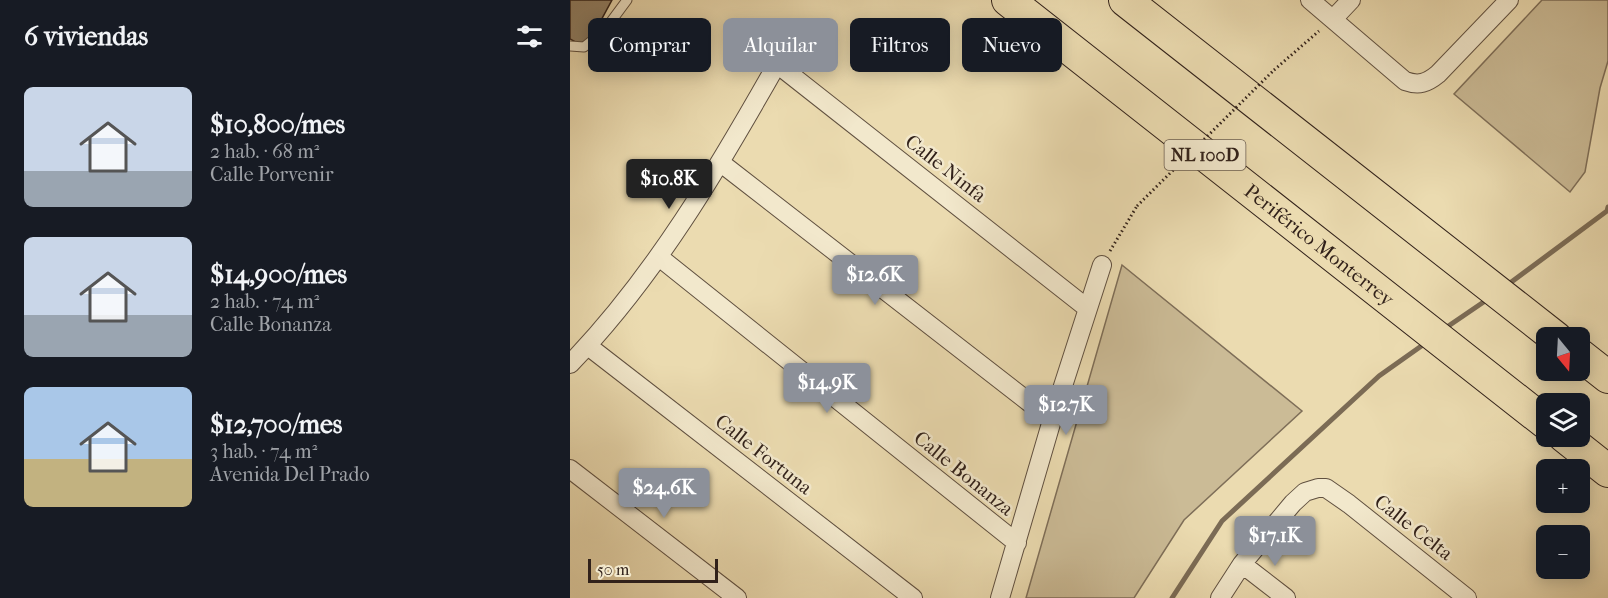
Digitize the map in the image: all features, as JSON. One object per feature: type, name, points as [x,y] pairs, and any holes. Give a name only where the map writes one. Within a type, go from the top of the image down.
[{"type":"highway","name":"Periférico Monterrey","points":[[1008,0],[1536,415]]},
{"type":"highway","points":[[1125,0],[1543,327]]},
{"type":"highway","points":[[1590,363],[1608,378]]},
{"type":"highway","points":[[1578,447],[1608,471]]},
{"type":"street","points":[[1310,0],[1334,18],[1405,81],[1421,84],[1438,74],[1509,0]]},
{"type":"street","points":[[1334,18],[1351,0]]},
{"type":"street","points":[[570,364],[588,346],[659,257],[721,163],[772,72]]},
{"type":"street","name":"Calle Ninfa","points":[[787,72],[1087,308]]},
{"type":"street","points":[[721,163],[1052,420]]},
{"type":"street","name":"Calle Bonanza","points":[[659,257],[1017,543]]},
{"type":"street","points":[[1000,598],[1052,420],[1102,265]]},
{"type":"street","name":"Calle Fortuna","points":[[588,346],[913,598]]},
{"type":"street","points":[[570,469],[737,598]]},
{"type":"street","name":"Calle Celta","points":[[1242,564],[1305,492],[1318,488],[1332,492],[1467,598]]},
{"type":"street","points":[[1220,598],[1242,564],[1286,598]]},
{"type":"lane","points":[[570,46],[584,47],[604,31],[627,0]]},
{"type":"path","points":[[1102,265],[1137,206],[1274,70],[1334,18]]},
{"type":"shaded area","points":[[1542,0],[1608,0],[1608,61],[1600,88],[1585,172],[1570,192],[1454,94]]},
{"type":"shaded area","points":[[1122,265],[1302,411],[1184,520],[1134,598],[1026,598]]},
{"type":"building","points":[[570,0],[612,0],[602,18],[588,18],[586,48],[570,39]]},
{"type":"waterway","points":[[1506,286],[1607,211],[1608,207]]},
{"type":"waterway","points":[[1444,329],[1488,299]]},
{"type":"waterway","points":[[1172,598],[1222,521],[1379,376],[1427,342]]}]
